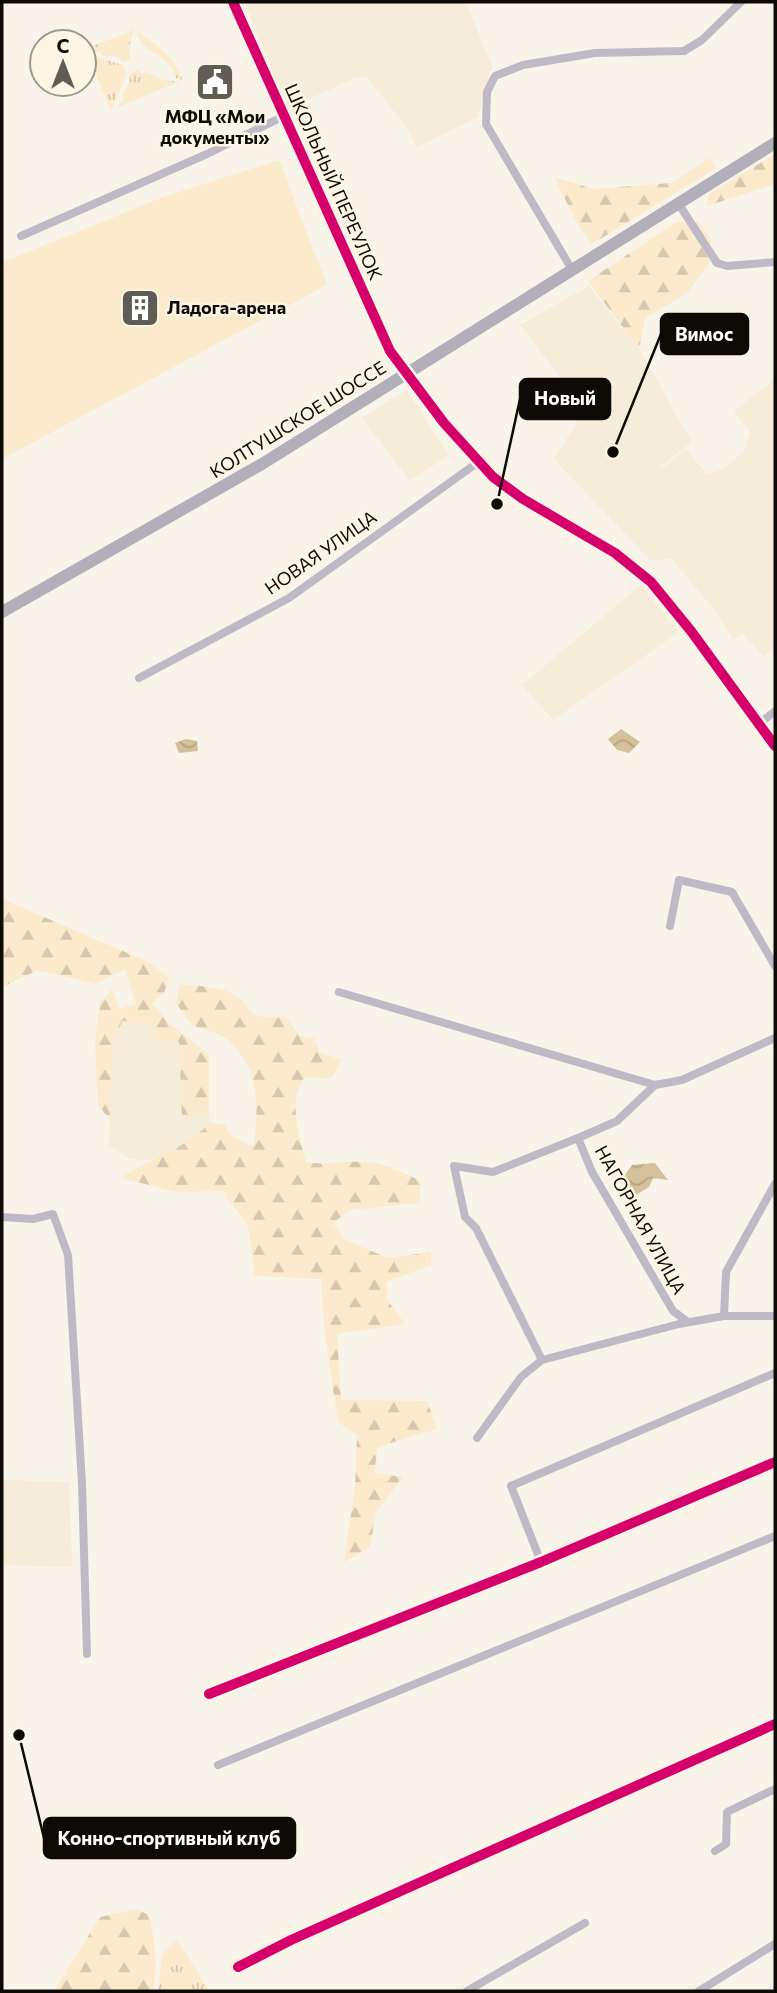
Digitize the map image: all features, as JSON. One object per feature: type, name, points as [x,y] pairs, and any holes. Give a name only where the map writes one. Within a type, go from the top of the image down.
[{"type":"main road","name":"КОЛТУШСКОЕ ШОССЕ","points":[[2,612],[262,464],[571,268],[775,143]]},
{"type":"street","name":"ШКОЛЬНЫЙ ПЕРЕУЛОК","points":[[233,2],[390,351],[406,373],[477,463],[523,499],[634,567],[691,631],[775,746]]},
{"type":"street","points":[[571,268],[486,124],[487,92],[495,76],[523,65],[595,53],[684,51],[702,40],[741,2]]},
{"type":"street","points":[[21,236],[208,154],[284,116]]},
{"type":"street","points":[[678,203],[717,263],[727,266],[775,262]]},
{"type":"street","name":"НОВАЯ УЛИЦА","points":[[139,678],[289,598],[477,463]]},
{"type":"street","points":[[758,724],[775,711]]},
{"type":"street","points":[[670,926],[679,880],[732,892],[775,966]]},
{"type":"street","points":[[339,992],[654,1085],[682,1080],[775,1038]]},
{"type":"street","name":"НАГОРНАЯ УЛИЦА","points":[[654,1085],[618,1121],[578,1138],[592,1172],[673,1311],[688,1322]]},
{"type":"street","points":[[542,1360],[476,1227],[465,1217],[454,1166],[493,1172],[578,1138]]},
{"type":"street","points":[[724,1316],[726,1272],[775,1184]]},
{"type":"street","points":[[2,1217],[33,1219],[53,1214],[68,1255],[82,1483],[87,1654]]},
{"type":"street","points":[[477,1438],[521,1377],[542,1360],[688,1322],[724,1316],[775,1316]]},
{"type":"street","points":[[541,1562],[511,1486],[775,1373]]},
{"type":"street","points":[[209,1695],[541,1562],[775,1462]]},
{"type":"street","points":[[218,1765],[775,1536]]},
{"type":"street","points":[[238,1967],[291,1940],[775,1724]]},
{"type":"street","points":[[715,1851],[726,1844],[727,1812],[775,1789]]},
{"type":"street","points":[[467,1991],[585,1923]]},
{"type":"street","points":[[699,1991],[775,1944]]},
{"type":"shaded area","points":[[245,2],[466,2],[492,66],[478,117],[417,147],[404,124],[366,76],[355,78],[287,109]]},
{"type":"shaded area","points":[[589,286],[639,349],[692,442],[660,467],[662,469],[685,449],[707,474],[721,470],[744,452],[750,432],[734,411],[775,379],[775,647],[764,657],[743,633],[733,640],[715,611],[671,558],[651,561],[554,459],[585,409],[520,325]]},
{"type":"shaded area","points":[[407,390],[449,455],[410,481],[362,418]]},
{"type":"shaded area","points":[[641,585],[679,632],[553,720],[522,685]]},
{"type":"shaded area","points":[[123,1021],[151,1024],[179,1042],[182,1118],[209,1114],[211,1122],[192,1141],[170,1154],[147,1160],[130,1159],[109,1145],[113,1038]]},
{"type":"shaded area","points":[[2,1480],[69,1482],[72,1567],[2,1565]]},
{"type":"green space","points":[[134,30],[129,47],[130,59],[124,62],[115,56],[102,56],[98,52],[98,44]]},
{"type":"green space","points":[[137,31],[169,57],[183,80],[176,78],[168,62],[143,44]]},
{"type":"green space","points":[[98,58],[123,65],[127,74],[111,111],[98,78]]},
{"type":"green space","points":[[138,70],[142,74],[147,72],[160,79],[178,82],[116,108],[123,99],[122,94],[129,84],[130,74]]},
{"type":"green space","points":[[775,154],[775,184],[707,206],[709,194]]},
{"type":"green space","points":[[710,158],[716,168],[592,244],[580,229],[554,177],[593,189],[671,183]]},
{"type":"green space","points":[[279,160],[327,285],[2,459],[2,262],[166,196]]},
{"type":"green space","points":[[676,222],[698,222],[711,240],[709,265],[686,294],[645,318],[639,349],[588,281]]},
{"type":"green space","points":[[2,899],[146,961],[169,977],[164,993],[152,1003],[168,1022],[209,1054],[209,1114],[182,1118],[179,1042],[159,1041],[151,1024],[123,1021],[113,1038],[110,1120],[98,1105],[95,1041],[100,1003],[112,989],[119,1009],[136,1004],[125,969],[95,984],[38,970],[2,987]]},
{"type":"green space","points":[[180,984],[229,992],[238,997],[250,1011],[260,1016],[285,1016],[300,1036],[315,1039],[319,1052],[342,1060],[330,1079],[305,1077],[300,1087],[296,1118],[306,1162],[375,1163],[421,1181],[419,1203],[350,1210],[333,1223],[343,1239],[388,1258],[431,1252],[431,1265],[386,1282],[388,1301],[405,1324],[337,1334],[341,1400],[427,1401],[437,1429],[378,1447],[374,1473],[403,1477],[376,1512],[370,1547],[344,1562],[355,1486],[357,1435],[338,1422],[325,1336],[321,1279],[255,1276],[248,1226],[222,1191],[177,1192],[121,1178],[189,1141],[211,1122],[226,1125],[229,1134],[253,1147],[256,1102],[254,1087],[244,1059],[236,1047],[224,1037],[193,1025],[186,1018],[176,1003]]},
{"type":"green space","points":[[136,1909],[149,1915],[156,1962],[153,1991],[54,1991],[100,1917]]},
{"type":"green space","points":[[177,1940],[211,1991],[158,1991],[162,1955]]},
{"type":"water","points":[[621,729],[640,742],[629,753],[617,750],[608,739]]},
{"type":"water","points":[[186,739],[197,741],[198,751],[179,753],[175,743]]},
{"type":"water","points":[[655,1163],[668,1180],[653,1178],[649,1187],[636,1195],[626,1191],[624,1176],[632,1165]]},
{"type":"cycle path","points":[[233,2],[390,351],[444,423],[493,477],[523,499],[615,553],[651,582],[691,631],[775,746]]},
{"type":"cycle path","points":[[209,1694],[541,1562],[775,1462]]},
{"type":"cycle path","points":[[238,1967],[291,1940],[775,1724]]},
{"type":"place","name":"МФЦ «Мои документы»","points":[[215,82]]},
{"type":"place","name":"Ладога-арена","points":[[140,308]]},
{"type":"place","name":"Вимос","points":[[613,452]]},
{"type":"place","name":"Новый","points":[[497,504]]},
{"type":"place","name":"Конно-спортивный клуб","points":[[19,1735]]}]
